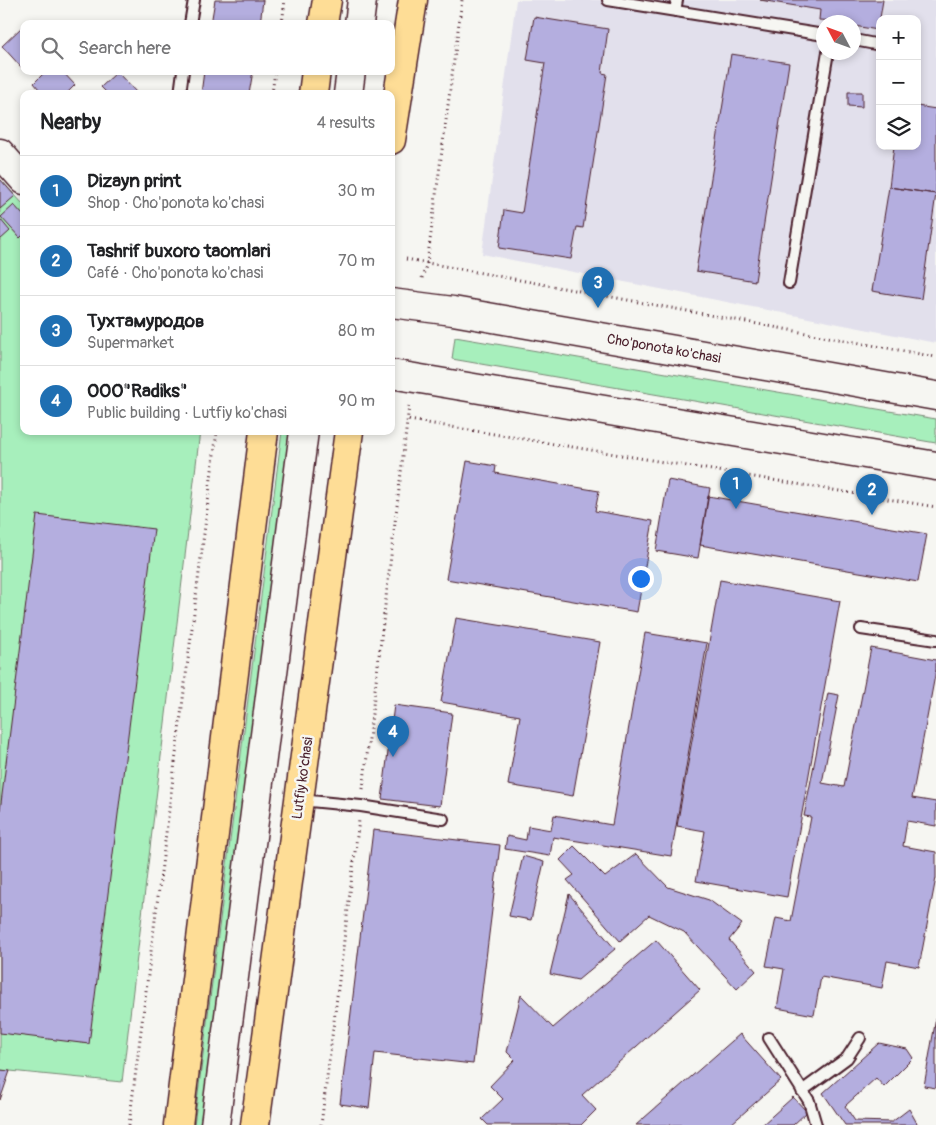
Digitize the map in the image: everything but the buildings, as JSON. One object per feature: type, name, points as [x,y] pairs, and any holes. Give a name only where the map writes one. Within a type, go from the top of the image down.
[{"type":"main road","points":[[324,20],[327,0]]},
{"type":"main road","points":[[360,20],[362,0]]},
{"type":"main road","points":[[395,115],[413,0]]},
{"type":"main road","points":[[314,90],[315,75]]},
{"type":"main road","points":[[349,90],[350,75]]},
{"type":"main road","points":[[0,153],[20,176]]},
{"type":"main road","name":"Cho'ponota ko'chasi","points":[[395,304],[453,311],[936,396]]},
{"type":"main road","points":[[395,375],[936,466]]},
{"type":"main road","points":[[178,1125],[264,435]]},
{"type":"main road","points":[[215,1125],[303,435]]},
{"type":"main road","name":"Lutfiy ko'chasi","points":[[255,1125],[347,435]]},
{"type":"lane","points":[[191,20],[194,0]]},
{"type":"lane","points":[[608,0],[816,34]]},
{"type":"lane","points":[[675,11],[677,0]]},
{"type":"lane","points":[[861,41],[876,44]]},
{"type":"lane","points":[[789,283],[827,60]]},
{"type":"lane","points":[[181,90],[182,75]]},
{"type":"lane","points":[[861,629],[936,640]]},
{"type":"lane","points":[[299,800],[361,806],[443,819]]},
{"type":"lane","points":[[769,1038],[808,1101],[816,1125]]},
{"type":"lane","points":[[802,1091],[847,1058],[860,1038]]},
{"type":"path","points":[[282,20],[285,0]]},
{"type":"path","points":[[422,278],[427,263],[462,0]]},
{"type":"path","points":[[273,90],[274,75]]},
{"type":"path","points":[[406,259],[936,358]]},
{"type":"path","points":[[321,1125],[409,420],[409,406]]},
{"type":"path","points":[[409,420],[936,507]]},
{"type":"path","points":[[129,1125],[216,435]]},
{"type":"shaded area","points":[[516,0],[936,0],[936,343],[482,254]]},
{"type":"green space","points":[[0,179],[20,201],[20,435],[200,435],[122,1082],[0,1070]]},
{"type":"green space","points":[[455,337],[936,419],[936,443],[452,359]]},
{"type":"green space","points":[[281,435],[292,435],[205,1125],[194,1125]]},
{"type":"place","name":"Тухтамуродов","points":[[598,308]]},
{"type":"place","name":"Dizayn print","points":[[736,509]]},
{"type":"place","name":"Tashrif buxoro taomlari","points":[[872,515]]},
{"type":"place","name":"OOO\"Radiks\"","points":[[393,757]]}]
